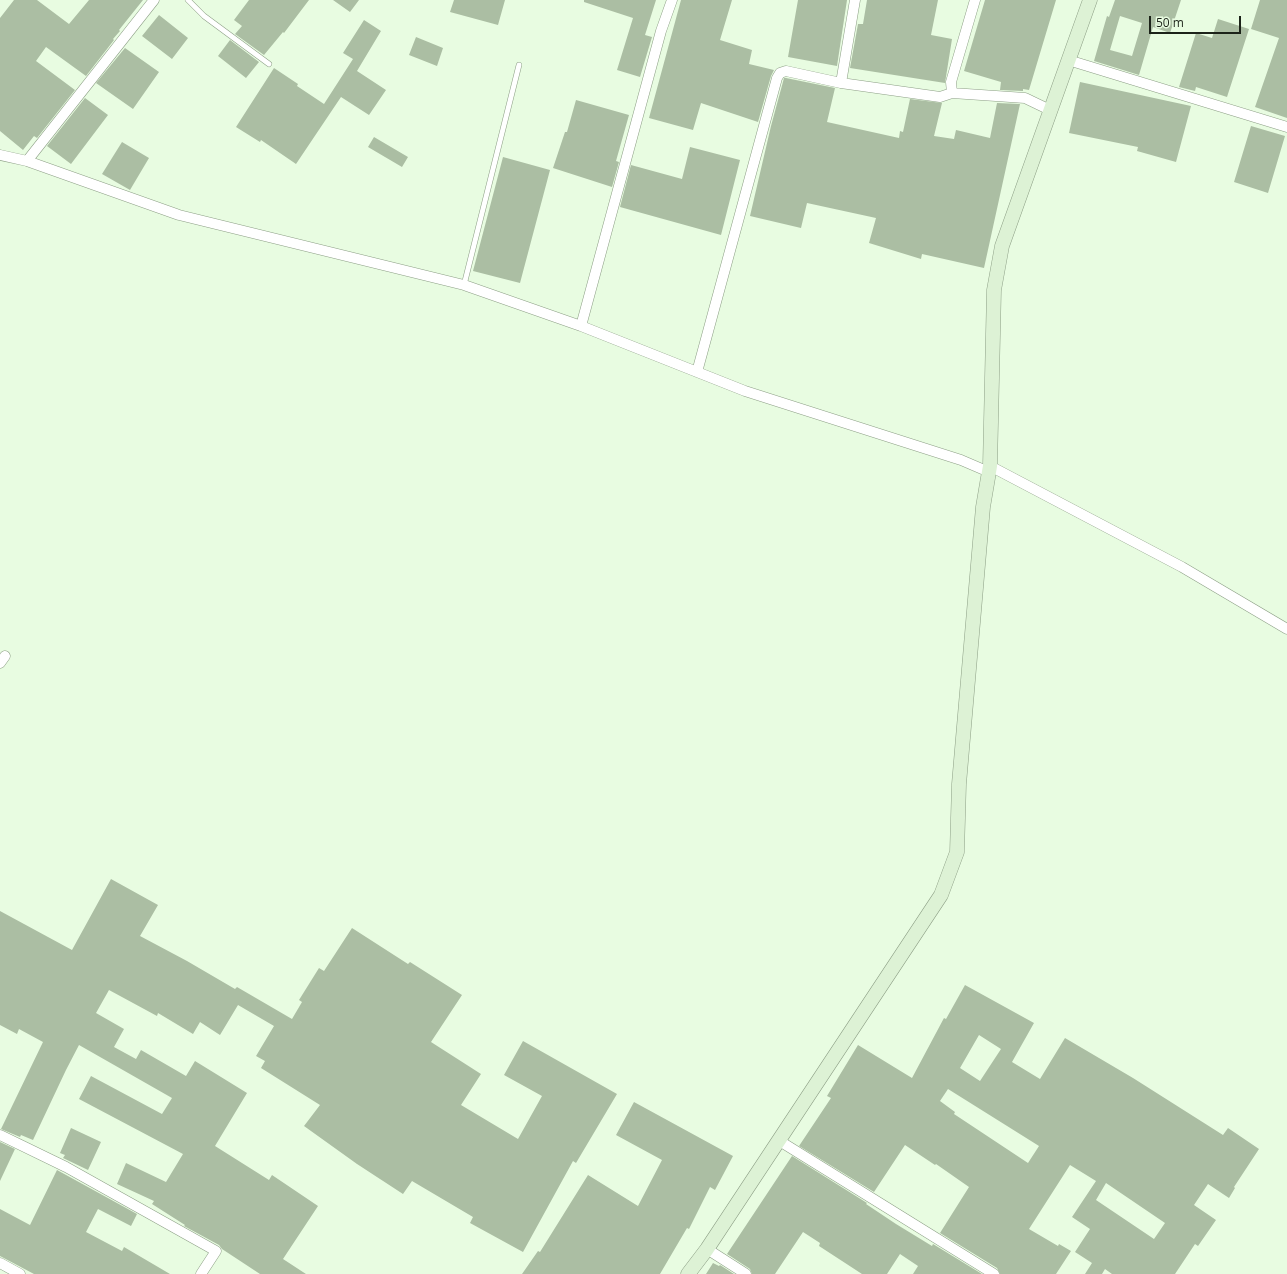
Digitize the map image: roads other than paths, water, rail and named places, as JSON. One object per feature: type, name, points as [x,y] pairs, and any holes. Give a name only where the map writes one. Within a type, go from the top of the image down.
[{"type":"street","points":[[27,161],[154,0]]},
{"type":"street","points":[[581,326],[659,39],[672,0]]},
{"type":"street","points":[[842,83],[855,0]]},
{"type":"street","points":[[952,93],[951,82],[975,0]]},
{"type":"street","points":[[688,1274],[941,895],[957,852],[960,768],[983,507],[990,469],[994,290],[1002,246],[1090,0]]},
{"type":"street","points":[[1068,60],[1287,127]]},
{"type":"street","points":[[697,372],[777,78],[780,73],[786,71],[842,83],[940,97],[952,93],[1025,98],[1050,110]]},
{"type":"street","points":[[0,155],[27,161],[179,215],[464,285],[581,326],[745,391],[990,469],[1182,567],[1287,629]]},
{"type":"street","points":[[0,1135],[66,1167],[216,1251],[201,1274]]},
{"type":"street","points":[[778,1140],[994,1274]]},
{"type":"street","points":[[706,1249],[746,1274]]},
{"type":"street","points":[[0,1263],[20,1274]]},
{"type":"lane","points":[[188,0],[204,16],[269,64]]},
{"type":"lane","points":[[464,285],[519,65]]}]
